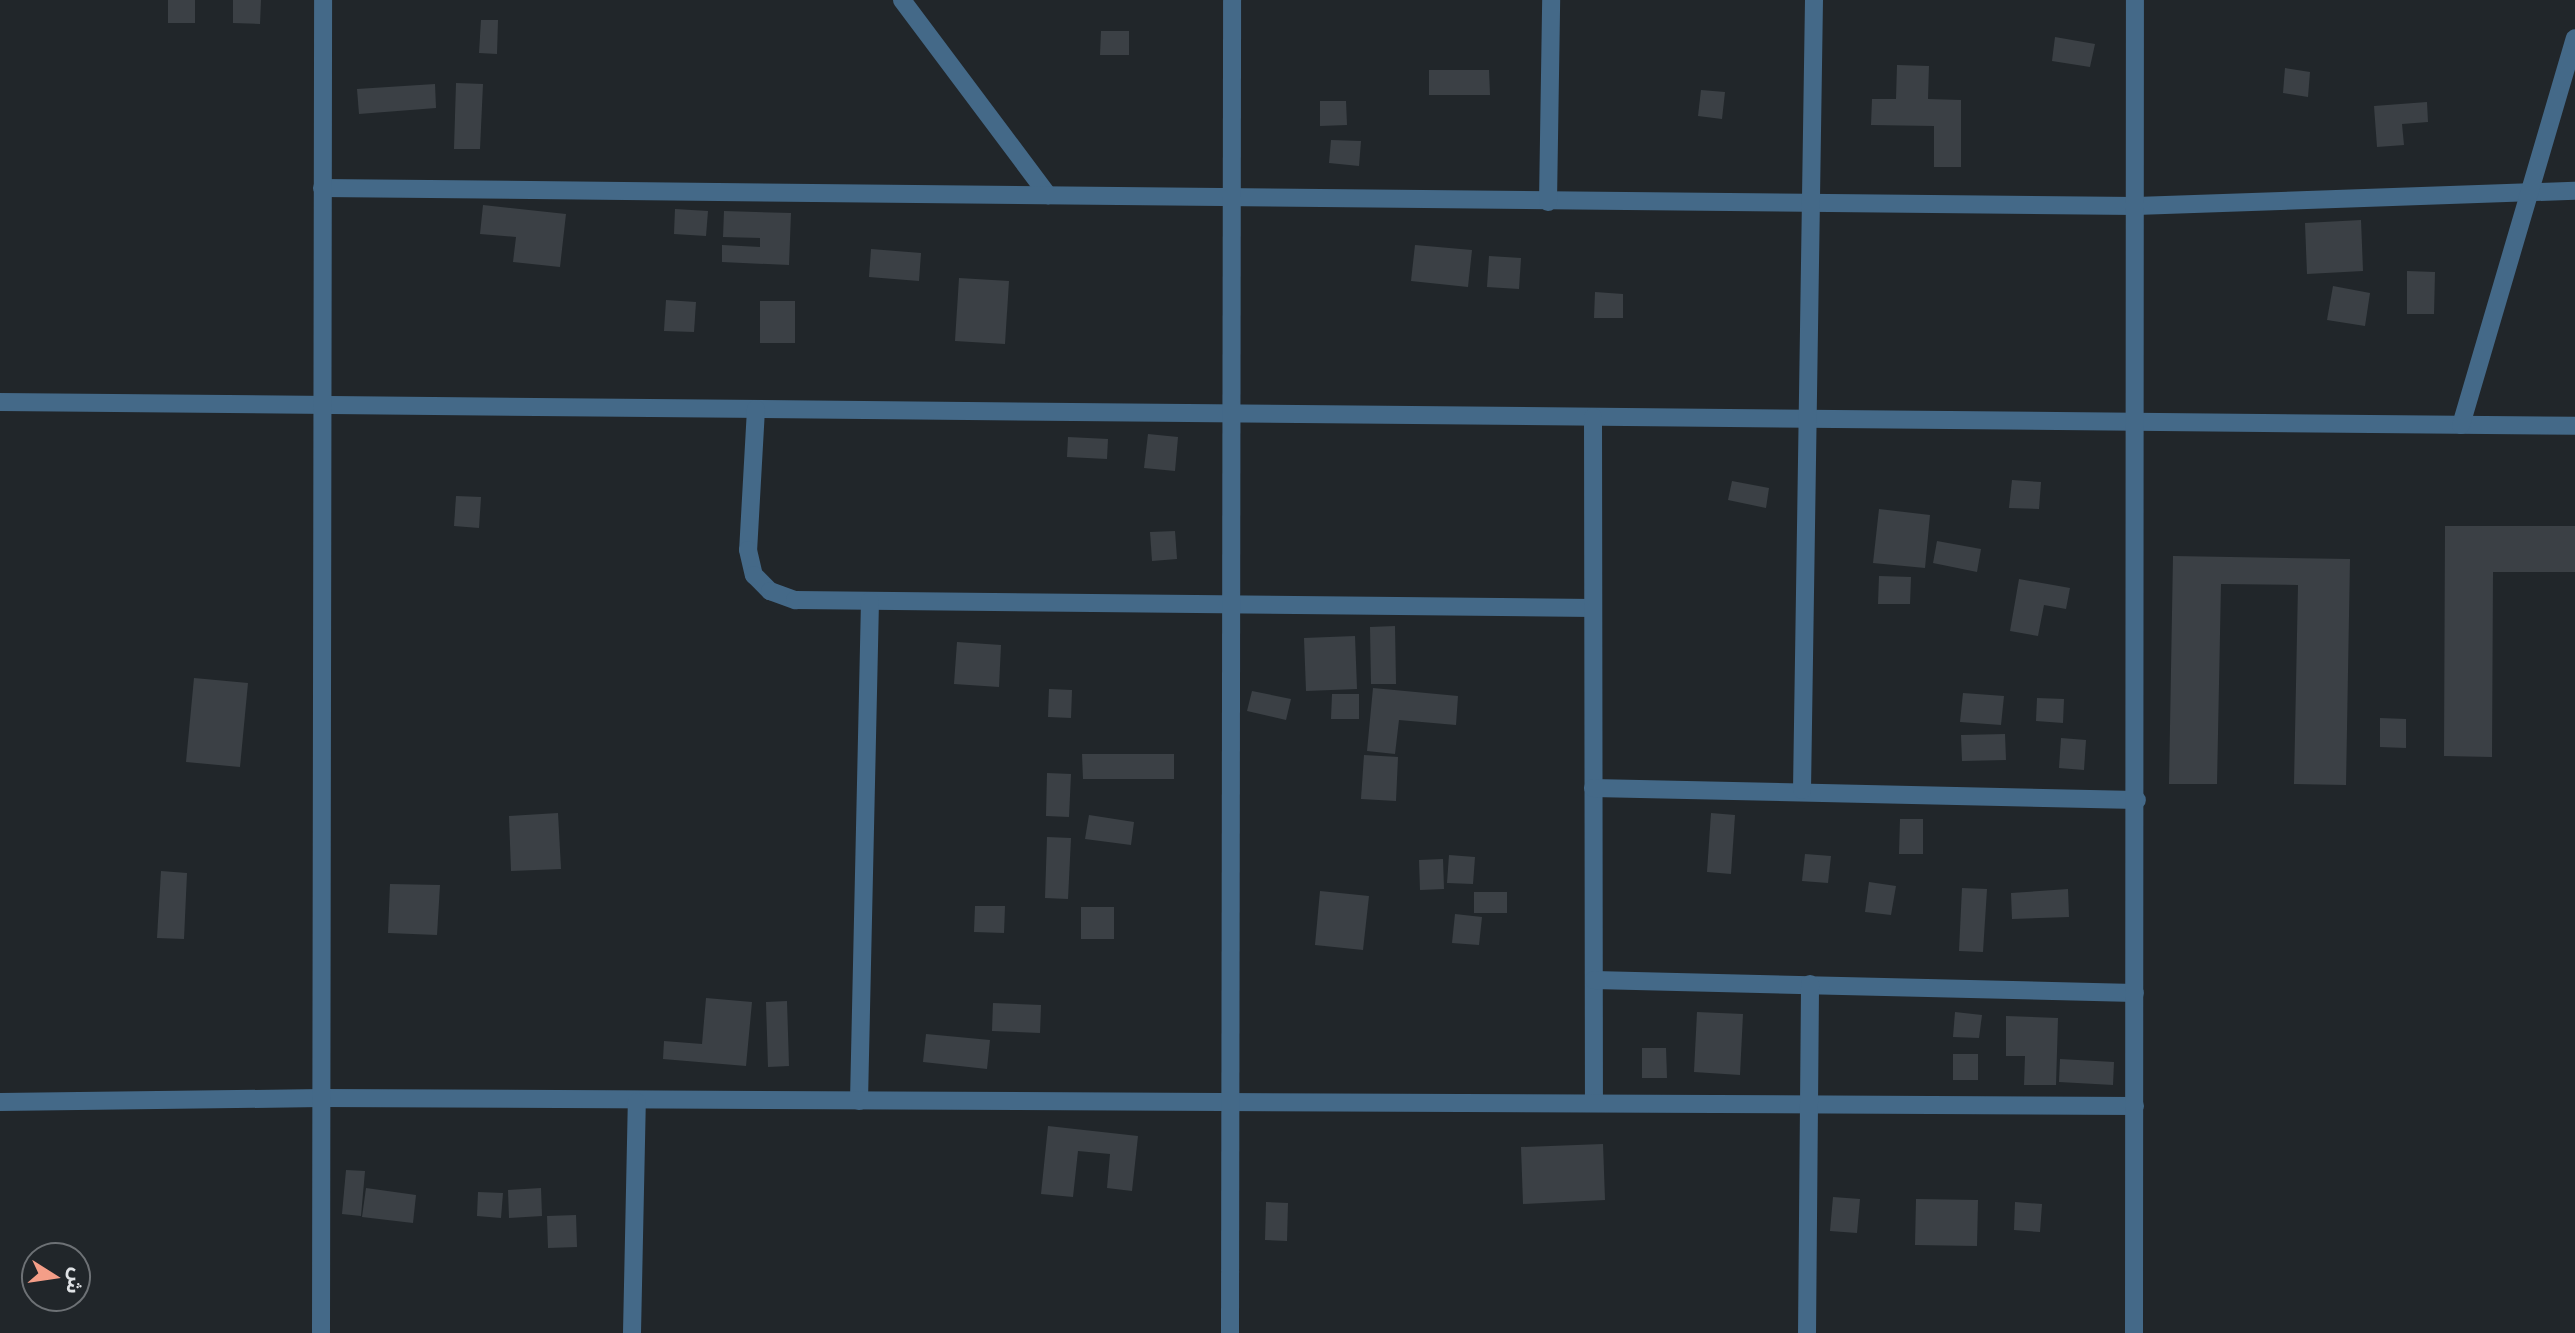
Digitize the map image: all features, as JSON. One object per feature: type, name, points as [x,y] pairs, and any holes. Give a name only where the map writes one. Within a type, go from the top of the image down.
[{"type":"street","points":[[321,1333],[320,405],[323,0]]},
{"type":"street","points":[[902,0],[1048,195]]},
{"type":"street","points":[[1230,1333],[1232,0]]},
{"type":"street","points":[[1548,202],[1551,0]]},
{"type":"street","points":[[1802,790],[1814,0]]},
{"type":"street","points":[[2134,1333],[2137,800],[2135,0]]},
{"type":"street","points":[[2461,425],[2575,38]]},
{"type":"street","points":[[322,188],[2136,206],[2531,189],[2575,191]]},
{"type":"street","points":[[0,402],[1231,411],[2575,426]]},
{"type":"street","points":[[756,409],[748,550],[754,575],[770,591],[795,600],[1593,608]]},
{"type":"street","points":[[1593,417],[1594,1101]]},
{"type":"street","points":[[859,1101],[870,601]]},
{"type":"street","points":[[1593,788],[1802,790],[2137,800]]},
{"type":"street","points":[[1594,980],[2135,993]]},
{"type":"street","points":[[1807,1333],[1810,984]]},
{"type":"street","points":[[0,1102],[322,1098],[637,1102],[1809,1101],[2135,1106]]},
{"type":"street","points":[[632,1333],[637,1102]]},
{"type":"building","points":[[168,0],[195,0],[195,23],[168,23]]},
{"type":"building","points":[[233,0],[261,0],[260,24],[233,23]]},
{"type":"building","points":[[481,20],[498,20],[497,54],[479,53]]},
{"type":"building","points":[[1101,31],[1129,31],[1129,55],[1100,55]]},
{"type":"building","points":[[2055,37],[2095,44],[2090,67],[2052,61]]},
{"type":"building","points":[[1897,65],[1929,66],[1928,99],[1961,100],[1961,167],[1934,167],[1934,126],[1871,125],[1872,99],[1896,99]]},
{"type":"building","points":[[2285,68],[2310,72],[2308,97],[2283,93]]},
{"type":"building","points":[[1429,70],[1489,70],[1490,95],[1429,95]]},
{"type":"building","points":[[456,83],[483,84],[480,149],[454,149]]},
{"type":"building","points":[[435,84],[436,108],[359,114],[357,89]]},
{"type":"building","points":[[1701,90],[1725,92],[1722,119],[1698,116]]},
{"type":"building","points":[[1320,101],[1346,101],[1347,125],[1320,126]]},
{"type":"building","points":[[2427,102],[2428,122],[2402,124],[2404,145],[2377,147],[2374,106]]},
{"type":"building","points":[[1331,140],[1361,141],[1359,166],[1329,163]]},
{"type":"building","points":[[483,205],[566,214],[560,267],[513,262],[516,237],[480,234]]},
{"type":"building","points":[[675,209],[708,211],[706,236],[674,234]]},
{"type":"building","points":[[724,211],[791,213],[789,265],[722,262],[722,245],[760,247],[760,238],[723,237]]},
{"type":"building","points":[[2361,220],[2363,271],[2307,274],[2305,223]]},
{"type":"building","points":[[1415,245],[1472,250],[1468,287],[1411,281]]},
{"type":"building","points":[[871,249],[921,253],[919,281],[869,277]]},
{"type":"building","points":[[1489,256],[1521,258],[1519,289],[1487,287]]},
{"type":"building","points":[[2407,271],[2435,272],[2434,314],[2407,314]]},
{"type":"building","points":[[959,278],[1009,281],[1005,344],[955,341]]},
{"type":"building","points":[[2333,286],[2370,293],[2365,326],[2327,320]]},
{"type":"building","points":[[1595,292],[1623,294],[1623,318],[1594,318]]},
{"type":"building","points":[[666,300],[696,302],[694,332],[664,331]]},
{"type":"building","points":[[760,301],[795,301],[795,343],[760,343]]},
{"type":"building","points":[[1148,434],[1178,437],[1175,471],[1144,468]]},
{"type":"building","points":[[1068,437],[1108,439],[1107,459],[1067,457]]},
{"type":"building","points":[[2012,480],[2041,482],[2039,509],[2009,508]]},
{"type":"building","points":[[1732,481],[1769,488],[1766,508],[1728,500]]},
{"type":"building","points":[[456,496],[481,497],[479,528],[454,526]]},
{"type":"building","points":[[1879,509],[1930,515],[1925,568],[1873,563]]},
{"type":"building","points":[[2445,526],[2575,526],[2575,572],[2493,572],[2492,757],[2444,756]]},
{"type":"building","points":[[1175,531],[1177,559],[1152,561],[1150,532]]},
{"type":"building","points":[[1937,541],[1981,549],[1977,572],[1933,563]]},
{"type":"building","points":[[2173,556],[2350,559],[2346,785],[2294,784],[2298,585],[2221,584],[2217,784],[2169,784]]},
{"type":"building","points":[[1879,576],[1911,577],[1910,604],[1878,604]]},
{"type":"building","points":[[2019,579],[2070,588],[2066,609],[2044,605],[2038,636],[2010,631]]},
{"type":"building","points":[[1395,626],[1396,684],[1371,684],[1370,627]]},
{"type":"building","points":[[1355,636],[1357,689],[1306,691],[1304,638]]},
{"type":"building","points":[[957,642],[1001,645],[999,687],[954,684]]},
{"type":"building","points":[[194,678],[248,683],[240,767],[186,762]]},
{"type":"building","points":[[1373,688],[1458,696],[1456,725],[1399,720],[1395,754],[1367,751]]},
{"type":"building","points":[[1049,689],[1072,690],[1071,718],[1048,717]]},
{"type":"building","points":[[1252,691],[1291,699],[1286,720],[1247,711]]},
{"type":"building","points":[[1963,693],[2004,696],[2001,725],[1960,722]]},
{"type":"building","points":[[1332,694],[1359,694],[1359,719],[1331,719]]},
{"type":"building","points":[[2037,698],[2064,699],[2063,723],[2036,721]]},
{"type":"building","points":[[2380,718],[2406,719],[2406,748],[2380,747]]},
{"type":"building","points":[[2005,734],[2006,760],[1962,761],[1961,735]]},
{"type":"building","points":[[2061,738],[2086,740],[2084,770],[2059,768]]},
{"type":"building","points":[[1082,754],[1174,754],[1174,779],[1083,779]]},
{"type":"building","points":[[1364,755],[1398,757],[1396,801],[1361,799]]},
{"type":"building","points":[[1047,773],[1071,774],[1069,817],[1046,816]]},
{"type":"building","points":[[558,813],[561,869],[511,871],[509,816]]},
{"type":"building","points":[[1711,813],[1735,815],[1731,874],[1707,872]]},
{"type":"building","points":[[1089,815],[1134,822],[1131,845],[1085,839]]},
{"type":"building","points":[[1900,819],[1923,819],[1923,854],[1899,854]]},
{"type":"building","points":[[1047,837],[1071,838],[1068,899],[1045,898]]},
{"type":"building","points":[[1805,854],[1831,856],[1828,883],[1802,881]]},
{"type":"building","points":[[1449,855],[1475,857],[1473,884],[1447,883]]},
{"type":"building","points":[[1443,859],[1444,889],[1420,890],[1419,860]]},
{"type":"building","points":[[161,871],[187,873],[184,939],[157,938]]},
{"type":"building","points":[[1869,882],[1896,886],[1891,915],[1865,912]]},
{"type":"building","points":[[390,884],[440,885],[437,935],[388,933]]},
{"type":"building","points":[[1962,888],[1987,889],[1983,952],[1959,951]]},
{"type":"building","points":[[2068,889],[2069,917],[2012,919],[2011,893]]},
{"type":"building","points":[[1320,891],[1369,896],[1363,950],[1315,945]]},
{"type":"building","points":[[1474,892],[1507,892],[1507,913],[1474,913]]},
{"type":"building","points":[[975,906],[1005,906],[1004,933],[974,932]]},
{"type":"building","points":[[1081,907],[1114,907],[1114,939],[1081,939]]},
{"type":"building","points":[[1455,914],[1482,917],[1479,945],[1452,943]]},
{"type":"building","points":[[706,998],[752,1002],[746,1066],[663,1059],[664,1041],[702,1044]]},
{"type":"building","points":[[787,1001],[789,1066],[768,1067],[766,1002]]},
{"type":"building","points":[[993,1003],[1041,1005],[1040,1033],[992,1031]]},
{"type":"building","points":[[1697,1012],[1743,1014],[1740,1075],[1694,1072]]},
{"type":"building","points":[[1955,1012],[1982,1015],[1979,1038],[1953,1037]]},
{"type":"building","points":[[2006,1016],[2058,1018],[2056,1085],[2024,1085],[2025,1056],[2006,1056]]},
{"type":"building","points":[[926,1034],[990,1040],[987,1069],[923,1062]]},
{"type":"building","points":[[1642,1048],[1666,1048],[1667,1078],[1642,1078]]},
{"type":"building","points":[[1953,1054],[1978,1054],[1978,1080],[1953,1080]]},
{"type":"building","points":[[2060,1059],[2114,1062],[2113,1085],[2059,1082]]},
{"type":"building","points":[[1048,1126],[1138,1136],[1132,1191],[1107,1188],[1110,1154],[1078,1151],[1073,1197],[1041,1194]]},
{"type":"building","points":[[1603,1144],[1605,1200],[1523,1204],[1521,1147]]},
{"type":"building","points":[[346,1170],[365,1171],[361,1216],[342,1214]]},
{"type":"building","points":[[366,1188],[416,1195],[413,1223],[362,1217]]},
{"type":"building","points":[[541,1188],[542,1216],[509,1218],[508,1190]]},
{"type":"building","points":[[478,1192],[503,1193],[501,1218],[477,1216]]},
{"type":"building","points":[[1833,1197],[1860,1199],[1857,1233],[1830,1231]]},
{"type":"building","points":[[1916,1199],[1978,1200],[1977,1246],[1915,1245]]},
{"type":"building","points":[[1266,1202],[1288,1203],[1287,1241],[1265,1240]]},
{"type":"building","points":[[2015,1202],[2042,1204],[2040,1232],[2014,1230]]},
{"type":"building","points":[[576,1215],[577,1247],[548,1248],[547,1216]]}]
